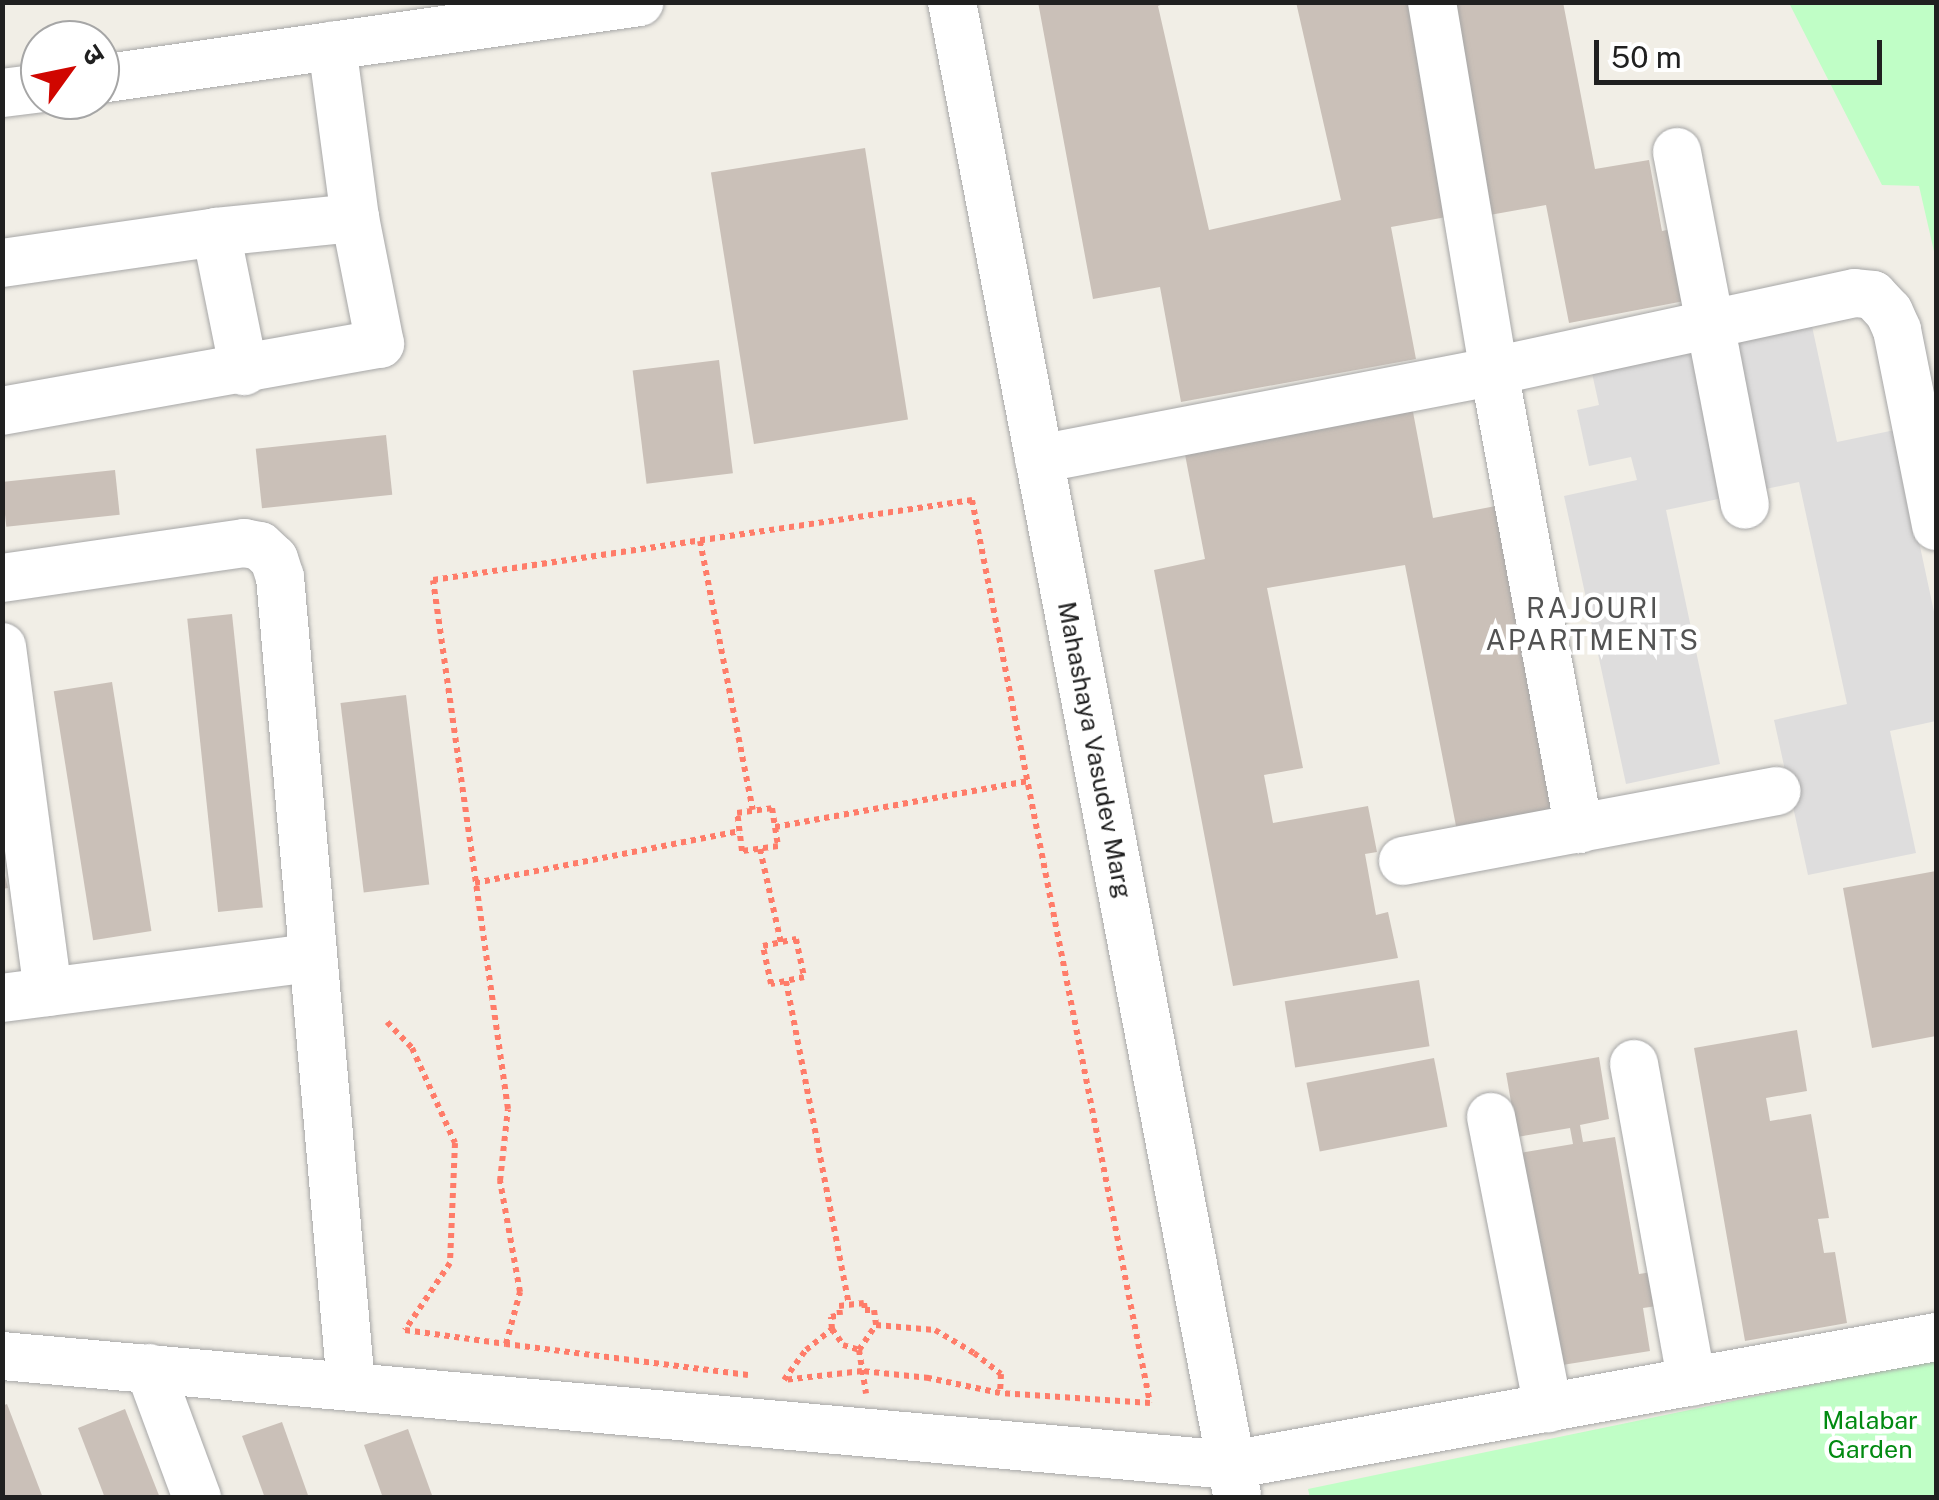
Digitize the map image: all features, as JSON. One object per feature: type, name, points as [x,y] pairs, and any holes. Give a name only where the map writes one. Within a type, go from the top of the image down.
[{"type":"street","points":[[120,76],[640,2]]},
{"type":"street","name":"Mahashaya Vasudev Marg","points":[[952,2],[1234,1481]]},
{"type":"street","points":[[1432,2],[1494,372],[1580,829]]},
{"type":"street","points":[[2,410],[244,371],[380,344],[355,218],[332,46]]},
{"type":"street","points":[[1678,152],[1745,505]]},
{"type":"street","points":[[2,263],[216,232],[355,218]]},
{"type":"street","points":[[216,232],[244,371]]},
{"type":"street","points":[[1039,459],[1494,372],[1855,293],[1873,296],[1890,312],[1897,330],[1936,526]]},
{"type":"street","points":[[2,578],[244,544],[260,546],[274,559],[280,576],[350,1386]]},
{"type":"street","points":[[2,647],[25,995],[312,958]]},
{"type":"street","points":[[1403,861],[1777,791]]},
{"type":"street","points":[[1634,1064],[1692,1382]]},
{"type":"street","points":[[1491,1117],[1548,1408]]},
{"type":"street","points":[[2,1356],[350,1386],[1234,1481],[1548,1408],[1936,1337]]},
{"type":"street","points":[[149,1368],[197,1498]]},
{"type":"path","points":[[386,1022],[412,1048],[455,1143],[450,1263],[405,1330],[506,1344],[784,1380],[862,1371],[930,1378],[1000,1394],[1150,1403],[972,500],[434,580],[508,1109],[500,1181],[520,1292],[506,1344]]},
{"type":"path","points":[[700,541],[753,810]]},
{"type":"path","points":[[774,827],[1027,781]]},
{"type":"path","points":[[772,808],[774,827],[778,846],[742,851],[737,813],[772,808]]},
{"type":"path","points":[[476,883],[740,831]]},
{"type":"path","points":[[760,849],[781,942]]},
{"type":"path","points":[[796,939],[804,977],[786,981],[771,984],[763,946],[796,939]]},
{"type":"path","points":[[786,981],[850,1304]]},
{"type":"path","points":[[859,1350],[843,1344],[832,1329],[831,1317],[840,1315],[839,1306],[864,1303],[865,1310],[874,1310],[876,1324],[859,1350],[862,1371]]},
{"type":"path","points":[[876,1324],[935,1330],[1001,1374],[1000,1394]]},
{"type":"path","points":[[784,1380],[806,1350],[832,1329]]},
{"type":"shaded area","points":[[1810,317],[1837,442],[1895,430],[1936,621],[1936,721],[1890,731],[1916,853],[1808,875],[1774,720],[1847,704],[1799,482],[1666,510],[1720,764],[1626,784],[1564,496],[1637,480],[1631,457],[1589,466],[1577,410],[1599,405],[1590,364]]},
{"type":"green space","points":[[1789,3],[1936,3],[1936,260],[1919,186],[1882,185]]},
{"type":"green space","name":"Malabar Garden","points":[[1936,1359],[1936,1497],[1310,1498],[1308,1489]]},
{"type":"building","points":[[1038,2],[1168,2],[1158,6],[1209,230],[1341,200],[1296,2],[1411,2],[1452,216],[1391,227],[1416,359],[1181,402],[1160,287],[1093,299]]},
{"type":"building","points":[[1444,2],[1563,2],[1595,169],[1649,160],[1662,231],[1681,227],[1695,299],[1569,323],[1546,205],[1484,216]]},
{"type":"building","points":[[865,148],[908,420],[754,444],[711,172]]},
{"type":"building","points":[[719,360],[733,473],[647,484],[633,371]]},
{"type":"building","points":[[1410,396],[1433,518],[1501,505],[1560,809],[1456,826],[1405,565],[1267,588],[1303,768],[1264,775],[1273,823],[1368,806],[1377,852],[1365,854],[1376,915],[1388,912],[1398,958],[1233,986],[1154,570],[1205,559],[1183,444]]},
{"type":"building","points":[[386,435],[392,495],[262,508],[256,449]]},
{"type":"building","points":[[115,470],[120,515],[6,527],[2,482]]},
{"type":"building","points":[[232,614],[263,907],[218,912],[187,619]]},
{"type":"building","points":[[112,682],[151,931],[93,940],[54,691]]},
{"type":"building","points":[[406,695],[429,885],[364,893],[340,703]]},
{"type":"building","points":[[2,864],[8,888],[2,889]]},
{"type":"building","points":[[1936,871],[1936,1036],[1872,1048],[1843,888]]},
{"type":"building","points":[[1419,980],[1429,1046],[1295,1067],[1285,1001]]},
{"type":"building","points":[[1797,1030],[1807,1091],[1766,1098],[1770,1121],[1811,1114],[1829,1218],[1818,1219],[1824,1253],[1835,1252],[1847,1323],[1745,1341],[1694,1048]]},
{"type":"building","points":[[1599,1057],[1609,1119],[1580,1125],[1583,1142],[1615,1137],[1639,1274],[1658,1271],[1664,1305],[1643,1308],[1650,1351],[1556,1366],[1520,1153],[1573,1144],[1570,1128],[1517,1137],[1506,1073]]},
{"type":"building","points":[[1434,1058],[1447,1127],[1320,1152],[1306,1083]]},
{"type":"building","points":[[7,1404],[43,1498],[2,1498],[2,1406]]},
{"type":"building","points":[[125,1409],[160,1498],[105,1498],[78,1428]]},
{"type":"building","points":[[282,1422],[309,1498],[265,1498],[242,1436]]},
{"type":"building","points":[[408,1429],[433,1498],[383,1498],[364,1445]]},
{"type":"district","name":"RAJOURI APARTMENTS","points":[[1593,624]]}]
